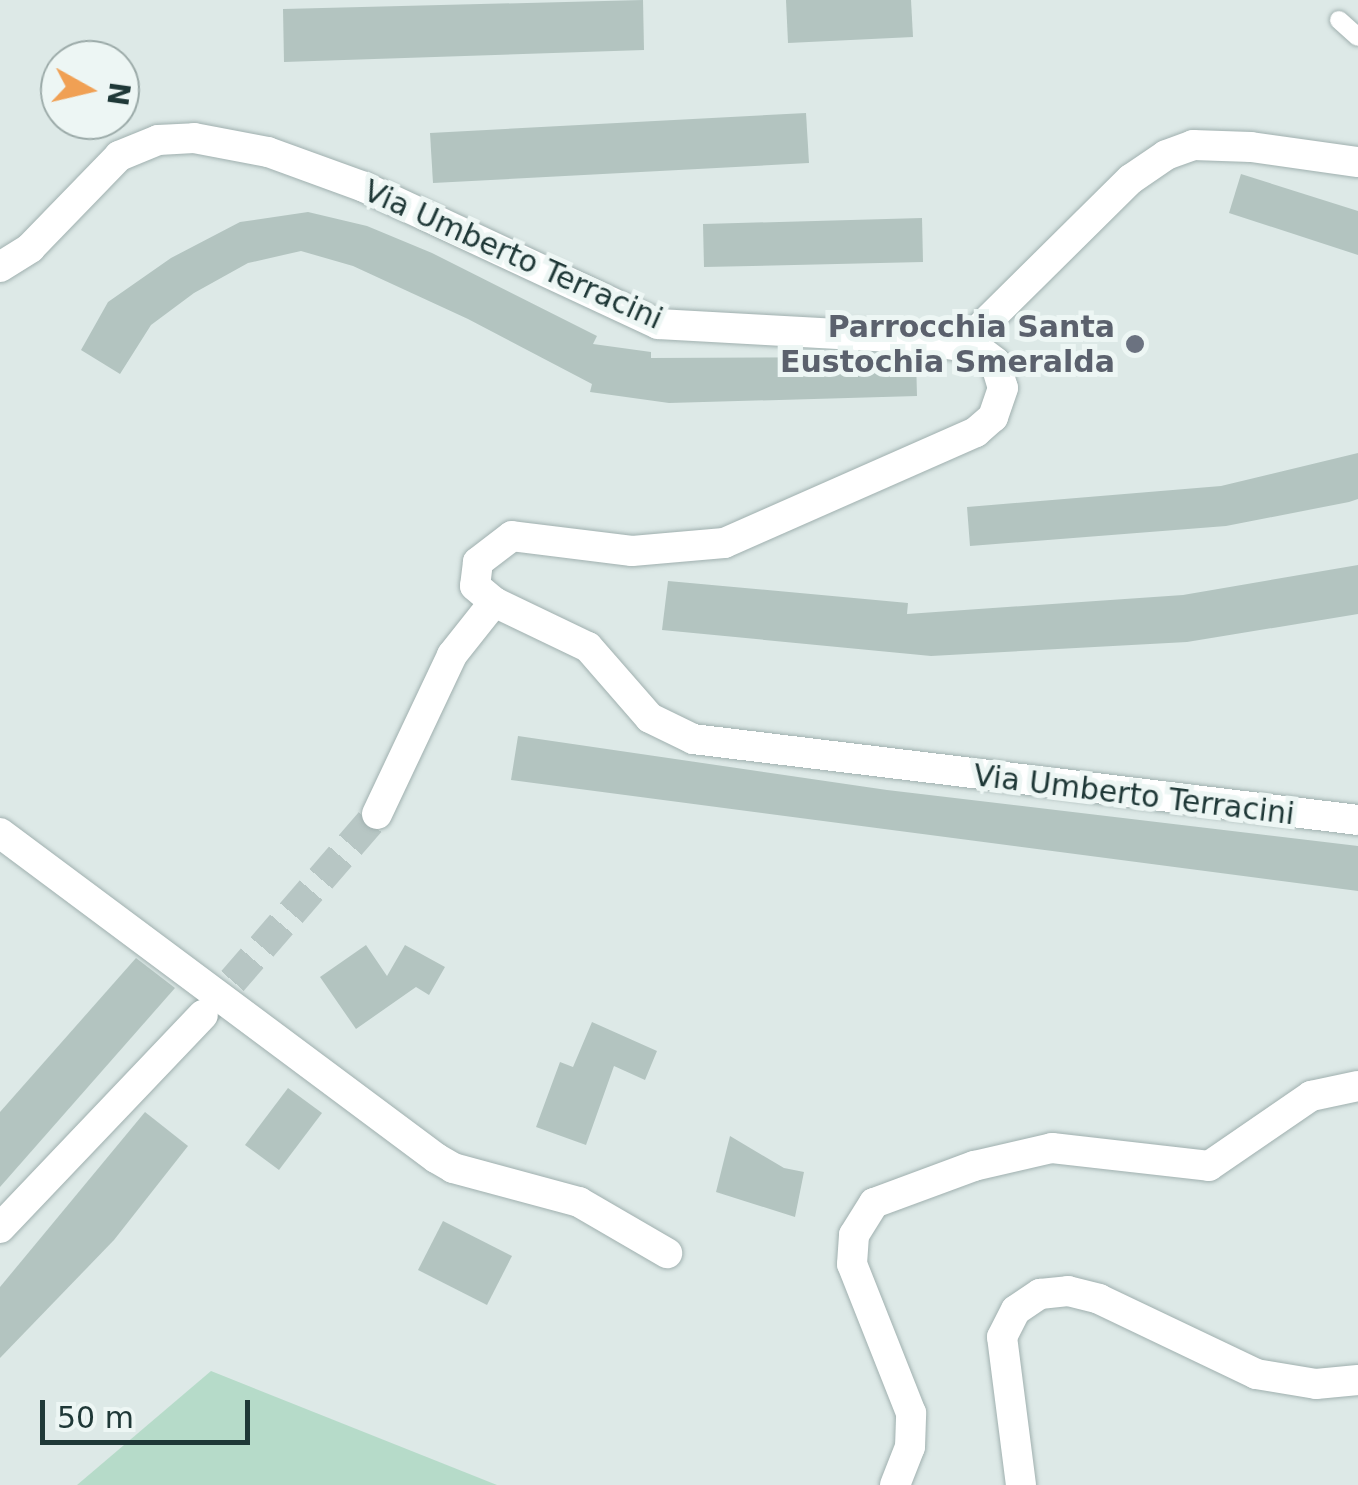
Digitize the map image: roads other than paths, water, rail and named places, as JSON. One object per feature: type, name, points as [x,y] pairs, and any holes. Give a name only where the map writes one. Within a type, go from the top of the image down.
[{"type":"street","name":"Via Umberto Terracini","points":[[0,267],[30,248],[119,156],[158,140],[194,138],[268,152],[364,187],[658,324],[964,345]]},
{"type":"street","points":[[378,814],[452,655],[494,602],[475,586],[474,569],[505,538],[655,552],[724,543],[976,432],[999,407],[1002,378],[988,355],[964,345],[1131,179],[1166,155],[1192,145],[1250,147],[1358,162]]},
{"type":"street","name":"Via Umberto Terracini","points":[[494,602],[588,646],[650,718],[694,739],[1358,820]]},
{"type":"street","points":[[0,833],[436,1158],[452,1168],[580,1202],[667,1254]]},
{"type":"street","points":[[0,1228],[203,1015]]},
{"type":"street","points":[[895,1485],[910,1447],[911,1413],[852,1264],[854,1235],[874,1203],[974,1166],[1052,1148],[1209,1166],[1311,1096],[1358,1086]]},
{"type":"street","points":[[1021,1485],[1002,1337],[1016,1310],[1040,1294],[1068,1290],[1100,1299],[1256,1374],[1298,1383],[1358,1380]]},
{"type":"lane","points":[[1340,20],[1358,37]]},
{"type":"tunnel","points":[[203,1015],[377,814]]},
{"type":"place","name":"Parrocchia Santa Eustochia Smeralda","points":[[1135,344]]}]
